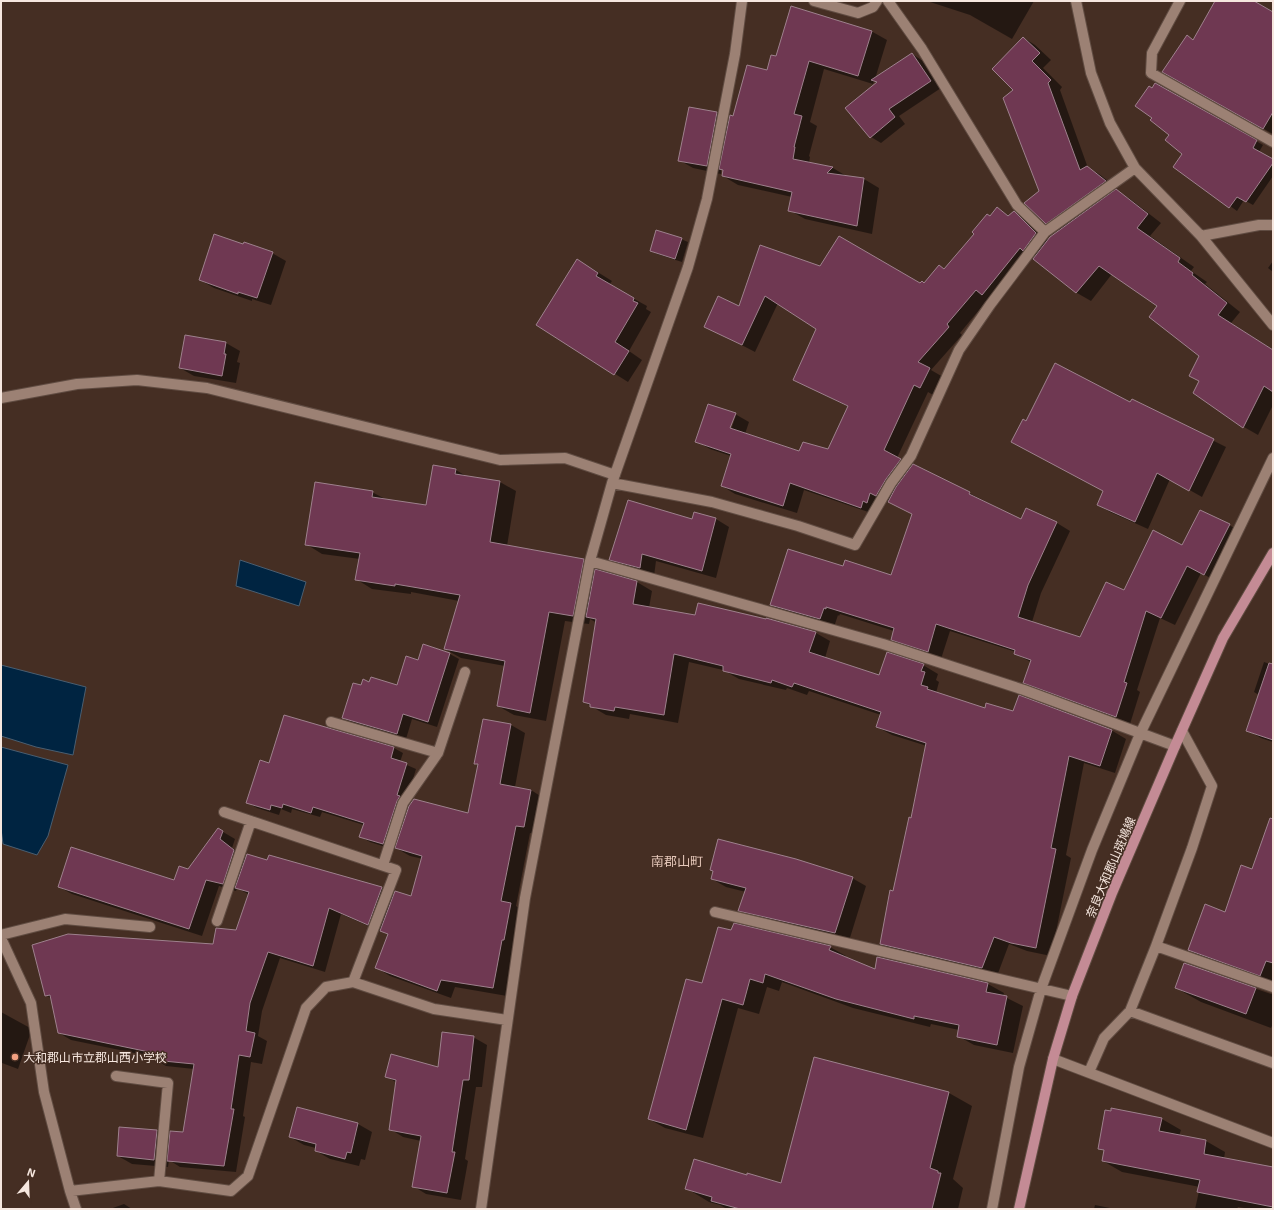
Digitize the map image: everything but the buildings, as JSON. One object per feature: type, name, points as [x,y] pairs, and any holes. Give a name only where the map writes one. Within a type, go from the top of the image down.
[{"type":"main road","name":"奈良大和郡山斑鳩線","points":[[1019,1209],[1053,1059],[1072,996],[1112,893],[1223,638],[1273,554]]},
{"type":"street","points":[[481,1209],[525,898],[590,561],[614,479],[688,267],[705,207],[735,54],[742,1]]},
{"type":"street","points":[[814,1],[858,13],[873,7],[877,1]]},
{"type":"street","points":[[888,1],[922,49],[1018,205],[1045,232]]},
{"type":"street","points":[[1076,1],[1091,73],[1110,123],[1135,168],[1201,236],[1273,325]]},
{"type":"street","points":[[1180,1],[1152,53],[1152,73],[1273,142]]},
{"type":"street","points":[[1,398],[77,384],[137,380],[207,388],[500,460],[565,458],[614,479],[712,502],[798,526],[855,545],[891,484],[911,456],[959,350],[990,305],[1045,232],[1135,168]]},
{"type":"street","points":[[1201,236],[1273,225]]},
{"type":"street","points":[[992,1209],[1019,1067],[1041,989],[1092,850],[1140,734],[1273,458]]},
{"type":"street","points":[[590,561],[883,644],[1024,690],[1175,746]]},
{"type":"street","points":[[382,865],[403,803],[438,754],[465,672]]},
{"type":"street","points":[[332,722],[438,754]]},
{"type":"street","points":[[1088,1072],[1104,1038],[1130,1011],[1192,848],[1212,786],[1182,731]]},
{"type":"street","points":[[224,812],[396,870],[353,982]]},
{"type":"street","points":[[217,921],[251,821]]},
{"type":"street","points":[[715,912],[1072,996]]},
{"type":"street","points":[[76,1209],[44,1092],[31,1003],[1,937],[65,919],[150,926]]},
{"type":"street","points":[[1156,946],[1273,987]]},
{"type":"street","points":[[70,1191],[159,1181],[231,1191],[248,1176],[306,1008],[326,987],[353,982],[434,1010],[507,1020]]},
{"type":"street","points":[[1130,1011],[1273,1063]]},
{"type":"street","points":[[1053,1059],[1273,1143]]},
{"type":"street","points":[[116,1076],[168,1083],[159,1181]]},
{"type":"water","points":[[240,560],[306,582],[299,606],[236,586]]},
{"type":"water","points":[[1,665],[86,687],[73,755],[36,747],[1,736]]},
{"type":"water","points":[[1,747],[68,765],[48,836],[37,855],[3,844],[1,829]]},
{"type":"place","name":"大和郡山市立郡山西小学校","points":[[15,1057]]},
{"type":"district","name":"南郡山町","points":[[677,861]]}]
